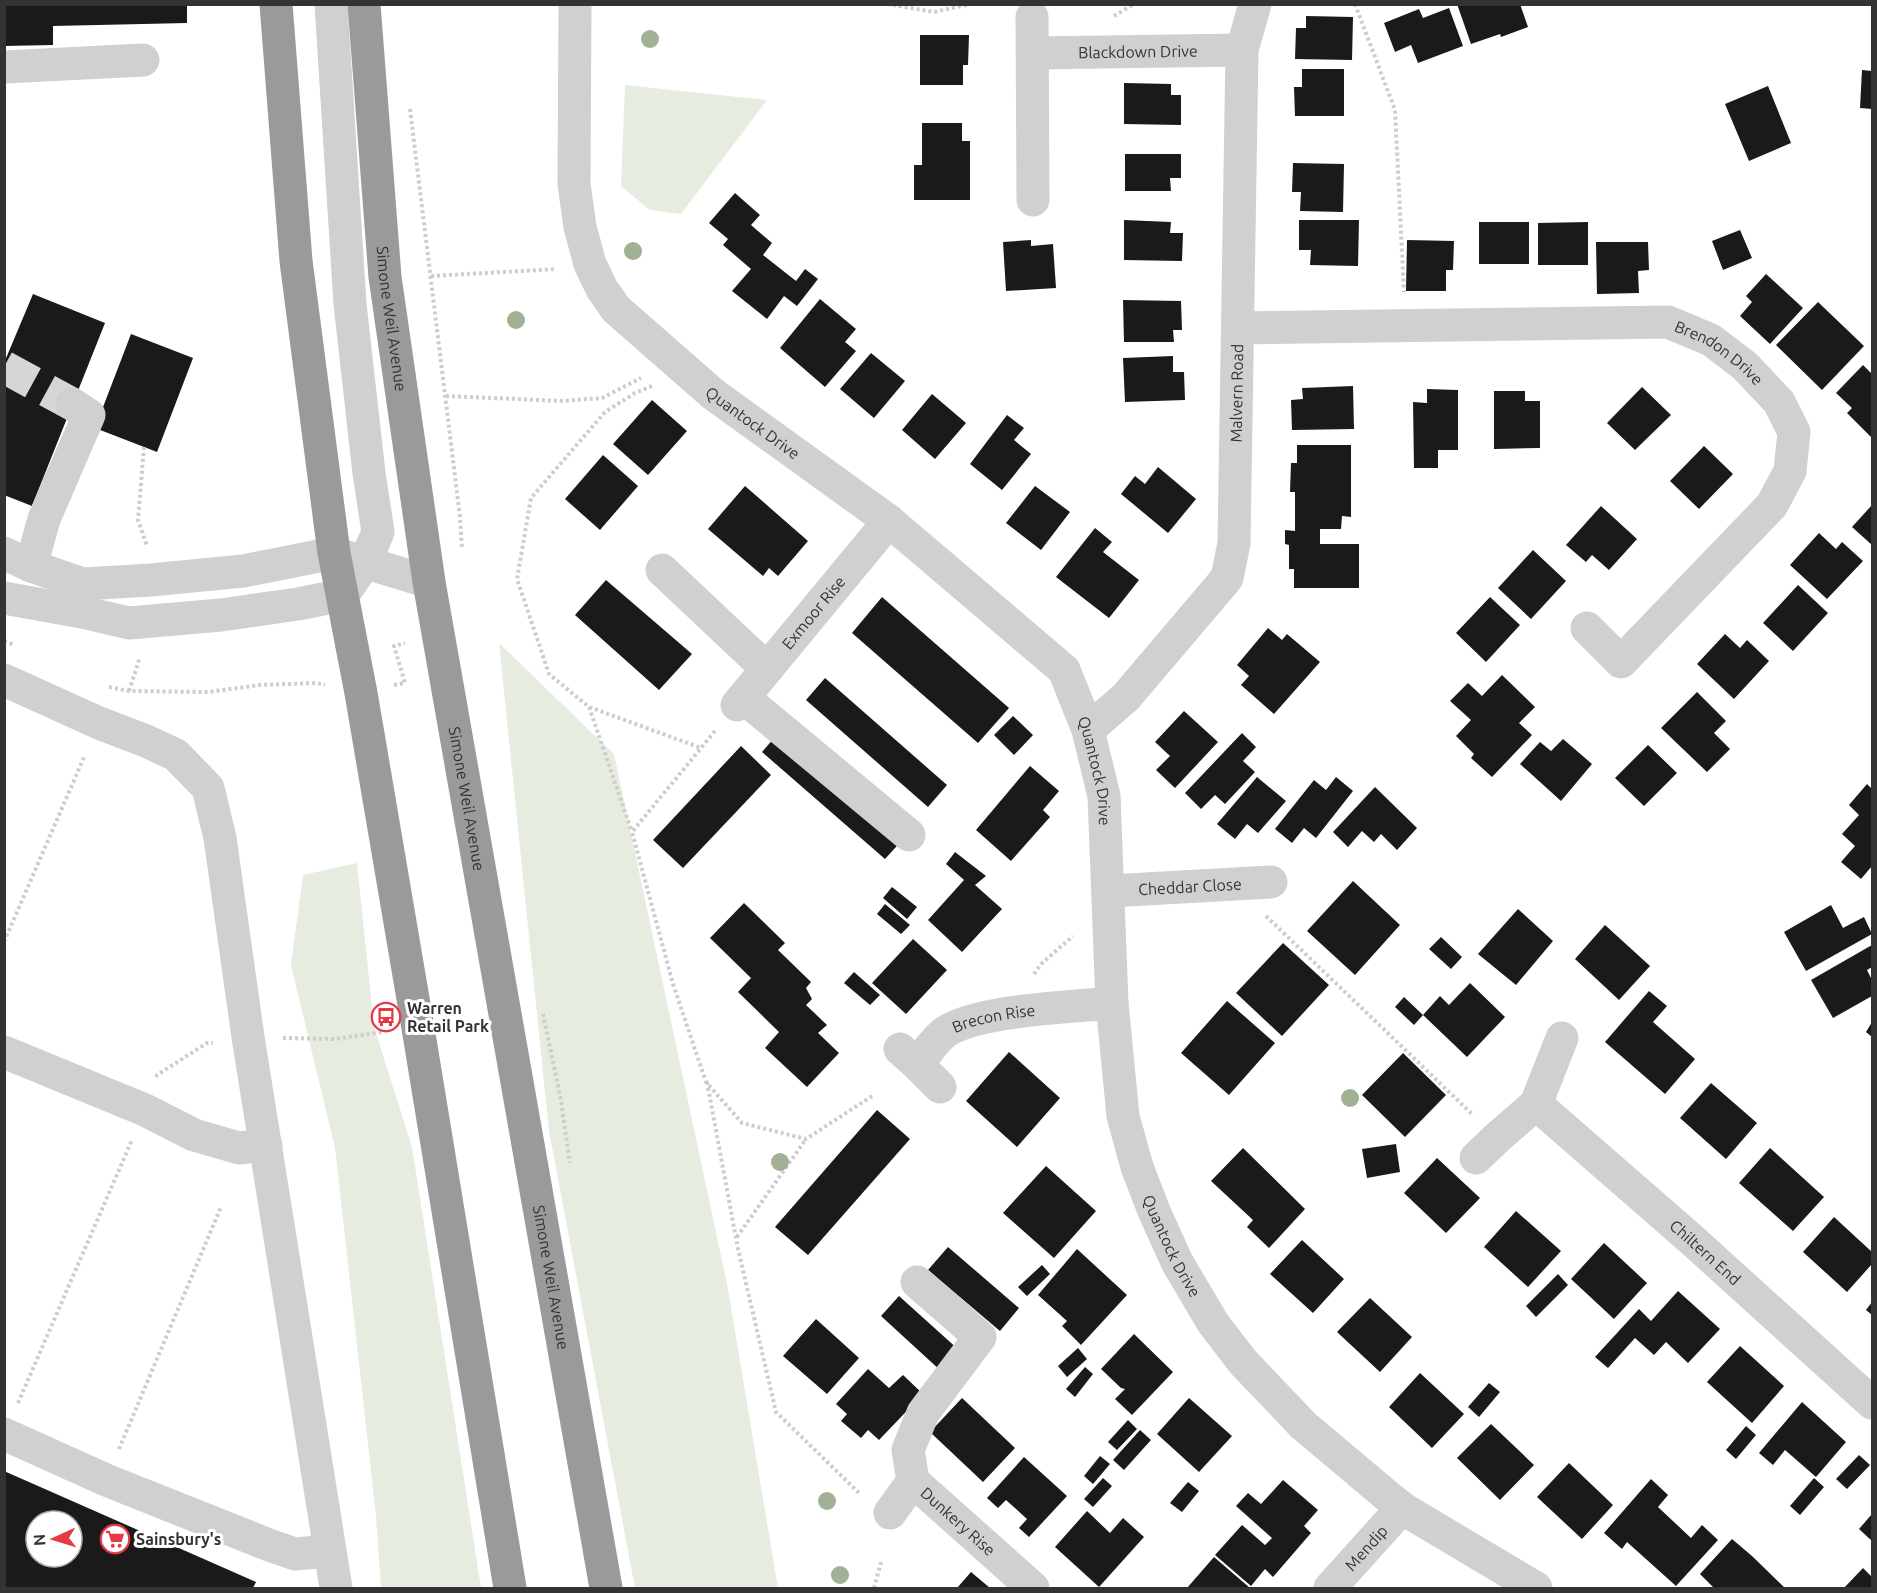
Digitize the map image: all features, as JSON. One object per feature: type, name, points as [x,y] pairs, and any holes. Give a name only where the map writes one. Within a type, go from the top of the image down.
[{"type":"highway","points":[[276,4],[296,261],[334,553],[418,1028],[510,1588]]},
{"type":"highway","name":"Simone Weil Avenue","points":[[364,4],[385,277],[429,582],[606,1588]]},
{"type":"street","points":[[4,598],[129,623],[221,615],[343,595],[365,563],[378,532],[350,304],[331,4]]},
{"type":"street","name":"Quantock Drive","points":[[575,4],[574,184],[580,227],[590,264],[602,289],[616,309],[664,372],[713,394],[889,521],[1064,670],[1088,730],[1104,796],[1112,1003],[1123,1116],[1137,1167],[1164,1237],[1213,1323],[1243,1362],[1302,1425],[1402,1508],[1536,1588]]},
{"type":"street","name":"Malvern Road","points":[[1088,730],[1126,697],[1227,578],[1234,543],[1242,50],[1255,4]]},
{"type":"street","points":[[1032,17],[1033,200]]},
{"type":"street","name":"Blackdown Drive","points":[[1033,53],[1242,50]]},
{"type":"street","points":[[4,67],[143,60]]},
{"type":"street","name":"Brendon Drive","points":[[1238,328],[1668,322],[1711,340],[1745,366],[1779,402],[1794,432],[1791,471],[1772,506],[1621,662],[1587,628]]},
{"type":"street","points":[[13,564],[44,519],[89,415],[72,404]]},
{"type":"street","name":"Exmoor Rise","points":[[733,710],[889,521]]},
{"type":"street","points":[[13,564],[83,584],[243,571],[334,553],[429,582]]},
{"type":"street","points":[[13,564],[82,612]]},
{"type":"street","points":[[662,570],[767,669]]},
{"type":"street","points":[[4,680],[176,755],[208,788],[220,838],[248,1037],[336,1588]]},
{"type":"street","points":[[733,710],[909,835]]},
{"type":"street","name":"Cheddar Close","points":[[1108,891],[1270,882]]},
{"type":"street","name":"Brecon Rise","points":[[919,1067],[930,1046],[946,1031],[980,1018],[1112,1003]]},
{"type":"street","points":[[1487,1148],[1536,1104],[1562,1038]]},
{"type":"street","points":[[4,1052],[145,1110],[194,1135],[239,1148],[266,1145]]},
{"type":"street","name":"Chiltern End","points":[[1536,1104],[1692,1240],[1872,1403]]},
{"type":"street","points":[[913,1481],[908,1450],[923,1413],[980,1337],[917,1282]]},
{"type":"street","points":[[5,1434],[105,1480],[269,1545],[295,1554],[329,1551]]},
{"type":"street","name":"Dunkery Rise","points":[[877,1505],[913,1481],[1033,1588]]},
{"type":"street","name":"Mendip","points":[[1330,1588],[1402,1508]]},
{"type":"path","points":[[887,4],[934,12],[971,4]]},
{"type":"path","points":[[1355,4],[1395,110],[1405,326]]},
{"type":"path","points":[[409,99],[446,396],[462,552]]},
{"type":"path","points":[[431,276],[560,269],[590,264]]},
{"type":"path","points":[[446,396],[561,401],[602,398],[644,376],[664,372]]},
{"type":"path","points":[[664,372],[605,412],[531,498],[517,579],[549,674],[589,707],[701,748]]},
{"type":"path","points":[[4,641],[15,645]]},
{"type":"path","points":[[100,682],[129,692],[208,692]]},
{"type":"path","points":[[589,707],[632,832],[673,984],[706,1082],[736,1238],[776,1412],[877,1505]]},
{"type":"path","points":[[632,832],[733,710]]},
{"type":"path","points":[[4,942],[99,723]]},
{"type":"path","points":[[1266,916],[1487,1148]]},
{"type":"path","points":[[1030,979],[1041,964],[1078,931]]},
{"type":"path","points":[[5,1434],[145,1110],[157,1075],[207,1043],[248,1037],[335,1039],[382,1032]]},
{"type":"path","points":[[706,1082],[742,1123],[806,1139]]},
{"type":"path","points":[[736,1238],[806,1139],[872,1096]]},
{"type":"path","points":[[105,1480],[221,1208]]},
{"type":"path","points":[[874,1588],[882,1558]]},
{"type":"shaded area","points":[[625,85],[767,100],[681,214],[650,210],[621,186]]},
{"type":"shaded area","points":[[499,643],[614,754],[727,1284],[778,1588],[635,1588],[549,1131]]},
{"type":"shaded area","points":[[357,863],[374,1027],[412,1147],[481,1588],[381,1588],[376,1516],[335,1148],[291,965],[303,875]]},
{"type":"building","points":[[4,4],[187,4],[187,23],[53,26],[53,45],[4,46]]},
{"type":"building","points":[[1457,4],[1520,4],[1528,27],[1501,37],[1500,34],[1471,44]]},
{"type":"building","points":[[1449,8],[1463,46],[1418,63],[1411,45],[1395,52],[1384,23],[1419,9],[1423,18]]},
{"type":"building","points":[[1306,16],[1353,17],[1352,60],[1295,59],[1296,28],[1306,28]]},
{"type":"building","points":[[920,35],[969,35],[968,65],[963,65],[963,85],[920,85]]},
{"type":"building","points":[[1302,69],[1344,69],[1344,116],[1295,116],[1294,87],[1302,87]]},
{"type":"building","points":[[1862,70],[1872,71],[1872,109],[1860,108]]},
{"type":"building","points":[[1124,83],[1171,84],[1171,95],[1181,95],[1181,125],[1124,124]]},
{"type":"building","points":[[1768,86],[1791,143],[1749,161],[1725,104]]},
{"type":"building","points":[[922,123],[962,123],[962,141],[970,141],[970,200],[914,200],[914,165],[922,165]]},
{"type":"building","points":[[1125,154],[1181,154],[1181,178],[1170,178],[1171,191],[1125,191]]},
{"type":"building","points":[[1293,163],[1344,164],[1343,212],[1300,211],[1301,192],[1292,192]]},
{"type":"building","points":[[735,193],[760,215],[751,225],[772,243],[763,255],[796,281],[805,269],[818,279],[797,306],[784,296],[767,319],[732,291],[751,269],[723,245],[728,239],[709,223]]},
{"type":"building","points":[[1124,220],[1171,222],[1170,233],[1183,233],[1182,261],[1124,260]]},
{"type":"building","points":[[1299,220],[1359,220],[1358,266],[1310,265],[1311,250],[1299,250]]},
{"type":"building","points":[[1479,222],[1529,222],[1529,264],[1479,264]]},
{"type":"building","points":[[1588,222],[1588,265],[1538,265],[1538,223]]},
{"type":"building","points":[[1740,230],[1752,258],[1723,270],[1712,241]]},
{"type":"building","points":[[1031,240],[1031,246],[1053,244],[1056,288],[1006,291],[1003,242]]},
{"type":"building","points":[[1407,240],[1454,241],[1453,270],[1446,270],[1446,291],[1406,291]]},
{"type":"building","points":[[1596,242],[1648,242],[1649,270],[1638,271],[1639,293],[1597,294]]},
{"type":"building","points":[[1766,274],[1803,308],[1770,344],[1740,316],[1752,302],[1746,296]]},
{"type":"building","points":[[33,294],[105,323],[32,506],[4,495],[4,363]]},
{"type":"building","points":[[820,299],[856,329],[845,342],[856,351],[825,387],[780,348]]},
{"type":"building","points":[[1123,300],[1181,301],[1182,330],[1173,330],[1174,342],[1124,342]]},
{"type":"building","points":[[1818,302],[1864,346],[1822,390],[1776,345]]},
{"type":"building","points":[[131,334],[193,358],[157,452],[95,428]]},
{"type":"building","points":[[871,353],[905,381],[874,418],[840,389]]},
{"type":"building","points":[[1173,356],[1173,372],[1184,372],[1185,400],[1125,402],[1123,358]]},
{"type":"building","points":[[1863,365],[1872,374],[1872,438],[1847,413],[1852,408],[1836,393]]},
{"type":"building","points":[[1353,386],[1354,429],[1292,430],[1291,400],[1303,399],[1302,388]]},
{"type":"building","points":[[1642,387],[1671,415],[1635,450],[1607,423]]},
{"type":"building","points":[[1427,389],[1458,390],[1458,450],[1438,450],[1438,468],[1414,468],[1413,402],[1427,403]]},
{"type":"building","points":[[1494,391],[1525,391],[1525,401],[1540,401],[1540,448],[1494,449]]},
{"type":"building","points":[[932,394],[966,423],[935,459],[902,430]]},
{"type":"building","points":[[652,400],[687,431],[648,475],[613,444]]},
{"type":"building","points":[[1007,415],[1024,428],[1014,440],[1031,454],[1002,490],[970,464]]},
{"type":"building","points":[[1297,445],[1351,445],[1351,517],[1342,516],[1341,529],[1320,529],[1320,544],[1359,544],[1359,588],[1294,588],[1294,569],[1289,569],[1289,545],[1285,544],[1285,530],[1295,531],[1295,492],[1290,492],[1291,463],[1297,463]]},
{"type":"building","points":[[1704,446],[1733,474],[1699,509],[1670,481]]},
{"type":"building","points":[[603,455],[638,486],[600,530],[565,499]]},
{"type":"building","points":[[1158,467],[1196,499],[1168,533],[1121,494],[1135,476],[1145,484]]},
{"type":"building","points":[[745,486],[808,541],[778,576],[769,568],[763,576],[708,529]]},
{"type":"building","points":[[1035,486],[1070,512],[1041,550],[1006,523]]},
{"type":"building","points":[[1872,505],[1872,545],[1852,527]]},
{"type":"building","points":[[1601,506],[1637,539],[1609,570],[1592,555],[1586,562],[1566,545]]},
{"type":"building","points":[[1095,528],[1112,542],[1103,552],[1139,580],[1109,618],[1056,577]]},
{"type":"building","points":[[1819,533],[1836,549],[1842,542],[1863,561],[1827,599],[1790,565]]},
{"type":"building","points":[[1533,550],[1566,581],[1531,619],[1498,588]]},
{"type":"building","points":[[606,580],[692,654],[659,690],[575,615]]},
{"type":"building","points":[[1798,585],[1828,613],[1793,651],[1763,623]]},
{"type":"building","points":[[882,597],[1009,708],[978,743],[852,633]]},
{"type":"building","points":[[1490,597],[1520,625],[1486,662],[1456,633]]},
{"type":"building","points":[[1268,628],[1282,640],[1287,634],[1320,662],[1274,714],[1241,685],[1249,676],[1237,665]]},
{"type":"building","points":[[1725,634],[1740,648],[1747,640],[1769,661],[1734,699],[1697,664]]},
{"type":"building","points":[[1502,675],[1535,707],[1519,723],[1532,735],[1492,777],[1471,758],[1474,754],[1456,736],[1471,720],[1450,701],[1468,683],[1482,696]]},
{"type":"building","points":[[825,678],[947,785],[928,807],[806,700]]},
{"type":"building","points":[[1697,692],[1726,721],[1714,733],[1730,749],[1707,772],[1661,728]]},
{"type":"building","points":[[1184,711],[1218,742],[1175,788],[1156,770],[1170,756],[1155,742]]},
{"type":"building","points":[[1013,716],[1033,735],[1014,755],[994,735]]},
{"type":"building","points":[[781,730],[905,837],[885,859],[762,752]]},
{"type":"building","points":[[1242,733],[1256,747],[1243,761],[1255,772],[1225,804],[1215,795],[1201,809],[1185,793]]},
{"type":"building","points":[[1563,739],[1592,764],[1561,801],[1520,764],[1540,742],[1551,751]]},
{"type":"building","points":[[1648,745],[1677,773],[1644,806],[1615,778]]},
{"type":"building","points":[[741,746],[771,775],[683,868],[653,840]]},
{"type":"building","points":[[1030,766],[1059,791],[1043,810],[1050,817],[1011,861],[976,830]]},
{"type":"building","points":[[1257,777],[1286,801],[1258,833],[1247,824],[1235,839],[1217,824]]},
{"type":"building","points":[[1336,777],[1353,791],[1316,838],[1304,828],[1292,843],[1275,829],[1314,780],[1326,790]]},
{"type":"building","points":[[1867,784],[1872,789],[1872,866],[1861,879],[1841,862],[1855,846],[1842,834],[1859,815],[1849,805]]},
{"type":"building","points":[[1375,787],[1417,828],[1397,850],[1381,834],[1374,842],[1362,831],[1348,847],[1333,832]]},
{"type":"building","points":[[955,852],[986,876],[975,885],[1002,909],[962,952],[928,920],[964,880],[946,864]]},
{"type":"building","points":[[1353,881],[1400,925],[1355,975],[1307,931]]},
{"type":"building","points":[[892,887],[917,907],[907,919],[883,898]]},
{"type":"building","points":[[744,903],[785,943],[778,950],[811,982],[806,988],[812,999],[806,1005],[827,1025],[818,1033],[839,1053],[807,1087],[765,1048],[779,1032],[738,992],[751,978],[710,938]]},
{"type":"building","points":[[885,904],[910,925],[901,934],[877,914]]},
{"type":"building","points":[[1831,905],[1843,928],[1864,917],[1872,934],[1806,971],[1784,932]]},
{"type":"building","points":[[1518,909],[1553,941],[1516,985],[1478,954]]},
{"type":"building","points":[[1605,925],[1650,966],[1619,1000],[1575,959]]},
{"type":"building","points":[[1441,937],[1462,957],[1451,969],[1429,949]]},
{"type":"building","points":[[913,939],[947,970],[906,1014],[872,983]]},
{"type":"building","points":[[1283,943],[1329,985],[1282,1036],[1236,993]]},
{"type":"building","points":[[1872,945],[1872,967],[1867,970],[1872,980],[1872,996],[1833,1018],[1811,980]]},
{"type":"building","points":[[854,972],[880,995],[870,1005],[844,983]]},
{"type":"building","points":[[1470,983],[1505,1017],[1467,1057],[1423,1015],[1440,996],[1449,1005]]},
{"type":"building","points":[[1649,991],[1667,1006],[1653,1022],[1695,1059],[1665,1094],[1605,1042]]},
{"type":"building","points":[[1404,997],[1423,1015],[1414,1025],[1395,1007]]},
{"type":"building","points":[[1227,1001],[1275,1043],[1229,1095],[1181,1053]]},
{"type":"building","points":[[1872,1022],[1872,1037],[1866,1032]]},
{"type":"building","points":[[1009,1052],[1060,1098],[1017,1147],[966,1101]]},
{"type":"building","points":[[1403,1053],[1446,1095],[1405,1137],[1362,1095]]},
{"type":"building","points":[[1711,1083],[1757,1123],[1726,1159],[1680,1118]]},
{"type":"building","points":[[877,1110],[910,1139],[808,1255],[775,1227]]},
{"type":"building","points":[[1396,1144],[1400,1172],[1367,1178],[1362,1149]]},
{"type":"building","points":[[1243,1148],[1305,1209],[1269,1248],[1247,1227],[1253,1220],[1211,1181]]},
{"type":"building","points":[[1770,1148],[1824,1197],[1793,1231],[1739,1183]]},
{"type":"building","points":[[1437,1158],[1480,1198],[1446,1233],[1404,1193]]},
{"type":"building","points":[[1046,1166],[1096,1211],[1054,1258],[1003,1213]]},
{"type":"building","points":[[1516,1211],[1561,1251],[1528,1287],[1484,1247]]},
{"type":"building","points":[[1834,1217],[1872,1252],[1872,1264],[1847,1292],[1803,1252]]},
{"type":"building","points":[[1302,1240],[1344,1279],[1313,1313],[1270,1274]]},
{"type":"building","points":[[1604,1243],[1647,1283],[1614,1319],[1571,1279]]},
{"type":"building","points":[[948,1247],[1019,1308],[1000,1331],[928,1270]]},
{"type":"building","points":[[1077,1249],[1127,1295],[1081,1345],[1062,1326],[1067,1321],[1038,1295]]},
{"type":"building","points":[[1042,1265],[1050,1274],[1027,1296],[1018,1287]]},
{"type":"building","points":[[1558,1274],[1568,1285],[1536,1317],[1526,1306]]},
{"type":"building","points":[[1678,1291],[1720,1329],[1688,1363],[1666,1342],[1654,1355],[1635,1338],[1608,1368],[1595,1357],[1639,1309],[1651,1321]]},
{"type":"building","points":[[899,1296],[960,1351],[941,1371],[881,1316]]},
{"type":"building","points":[[1370,1298],[1412,1337],[1380,1372],[1337,1332]]},
{"type":"building","points":[[1872,1302],[1872,1315],[1866,1310]]},
{"type":"building","points":[[816,1319],[859,1358],[827,1394],[783,1356]]},
{"type":"building","points":[[1134,1334],[1173,1372],[1132,1415],[1115,1399],[1125,1389],[1101,1369]]},
{"type":"building","points":[[1740,1346],[1784,1386],[1752,1423],[1707,1382]]},
{"type":"building","points":[[1078,1348],[1087,1359],[1067,1377],[1058,1366]]},
{"type":"building","points":[[1085,1367],[1093,1374],[1075,1397],[1066,1389]]},
{"type":"building","points":[[868,1369],[889,1388],[903,1375],[923,1394],[879,1440],[868,1430],[861,1438],[841,1421],[847,1414],[836,1404]]},
{"type":"building","points":[[1420,1373],[1464,1414],[1432,1448],[1389,1407]]},
{"type":"building","points":[[1489,1383],[1500,1392],[1479,1417],[1468,1407]]},
{"type":"building","points":[[962,1398],[1015,1448],[983,1482],[930,1432]]},
{"type":"building","points":[[1189,1398],[1232,1436],[1199,1472],[1157,1434]]},
{"type":"building","points":[[1802,1402],[1846,1442],[1816,1477],[1785,1450],[1773,1465],[1759,1453]]},
{"type":"building","points":[[1128,1420],[1137,1429],[1117,1450],[1108,1442]]},
{"type":"building","points":[[1491,1424],[1534,1465],[1500,1500],[1457,1458]]},
{"type":"building","points":[[1746,1426],[1756,1435],[1736,1459],[1726,1450]]},
{"type":"building","points":[[1140,1430],[1151,1440],[1124,1470],[1113,1460]]},
{"type":"building","points":[[1859,1455],[1870,1465],[1847,1489],[1836,1479]]},
{"type":"building","points":[[1100,1456],[1110,1464],[1093,1484],[1084,1476]]},
{"type":"building","points":[[1024,1457],[1067,1496],[1029,1537],[1019,1528],[1027,1519],[1006,1500],[998,1508],[987,1498]]},
{"type":"building","points":[[1569,1463],[1613,1505],[1582,1539],[1537,1497]]},
{"type":"building","name":"Sainsbury's","points":[[4,1471],[256,1582],[253,1588],[4,1588]]},
{"type":"building","points":[[1103,1478],[1112,1486],[1093,1507],[1084,1499]]},
{"type":"building","points":[[1814,1478],[1824,1487],[1800,1515],[1790,1506]]},
{"type":"building","points":[[1651,1479],[1668,1495],[1658,1507],[1691,1538],[1702,1525],[1718,1540],[1676,1586],[1627,1542],[1622,1549],[1604,1533]]},
{"type":"building","points":[[1283,1480],[1318,1510],[1304,1526],[1311,1533],[1273,1577],[1265,1569],[1251,1586],[1215,1555],[1242,1525],[1265,1545],[1272,1538],[1236,1506],[1248,1493],[1261,1504]]},
{"type":"building","points":[[1188,1482],[1199,1491],[1182,1512],[1170,1503]]},
{"type":"building","points":[[1087,1511],[1110,1533],[1123,1518],[1144,1537],[1099,1587],[1055,1547]]},
{"type":"building","points":[[1872,1514],[1872,1541],[1859,1529]]},
{"type":"building","points":[[1732,1539],[1785,1588],[1714,1588],[1700,1574]]},
{"type":"building","points":[[1214,1557],[1250,1588],[1187,1588]]},
{"type":"building","points":[[1863,1568],[1872,1577],[1872,1588],[1844,1588]]},
{"type":"building","points":[[971,1572],[990,1588],[957,1588]]},
{"type":"tunnel","points":[[4,367],[72,404]]},
{"type":"place","name":"Warren Retail Park","points":[[386,1017]]},
{"type":"place","name":"Sainsbury's","points":[[115,1539]]}]
